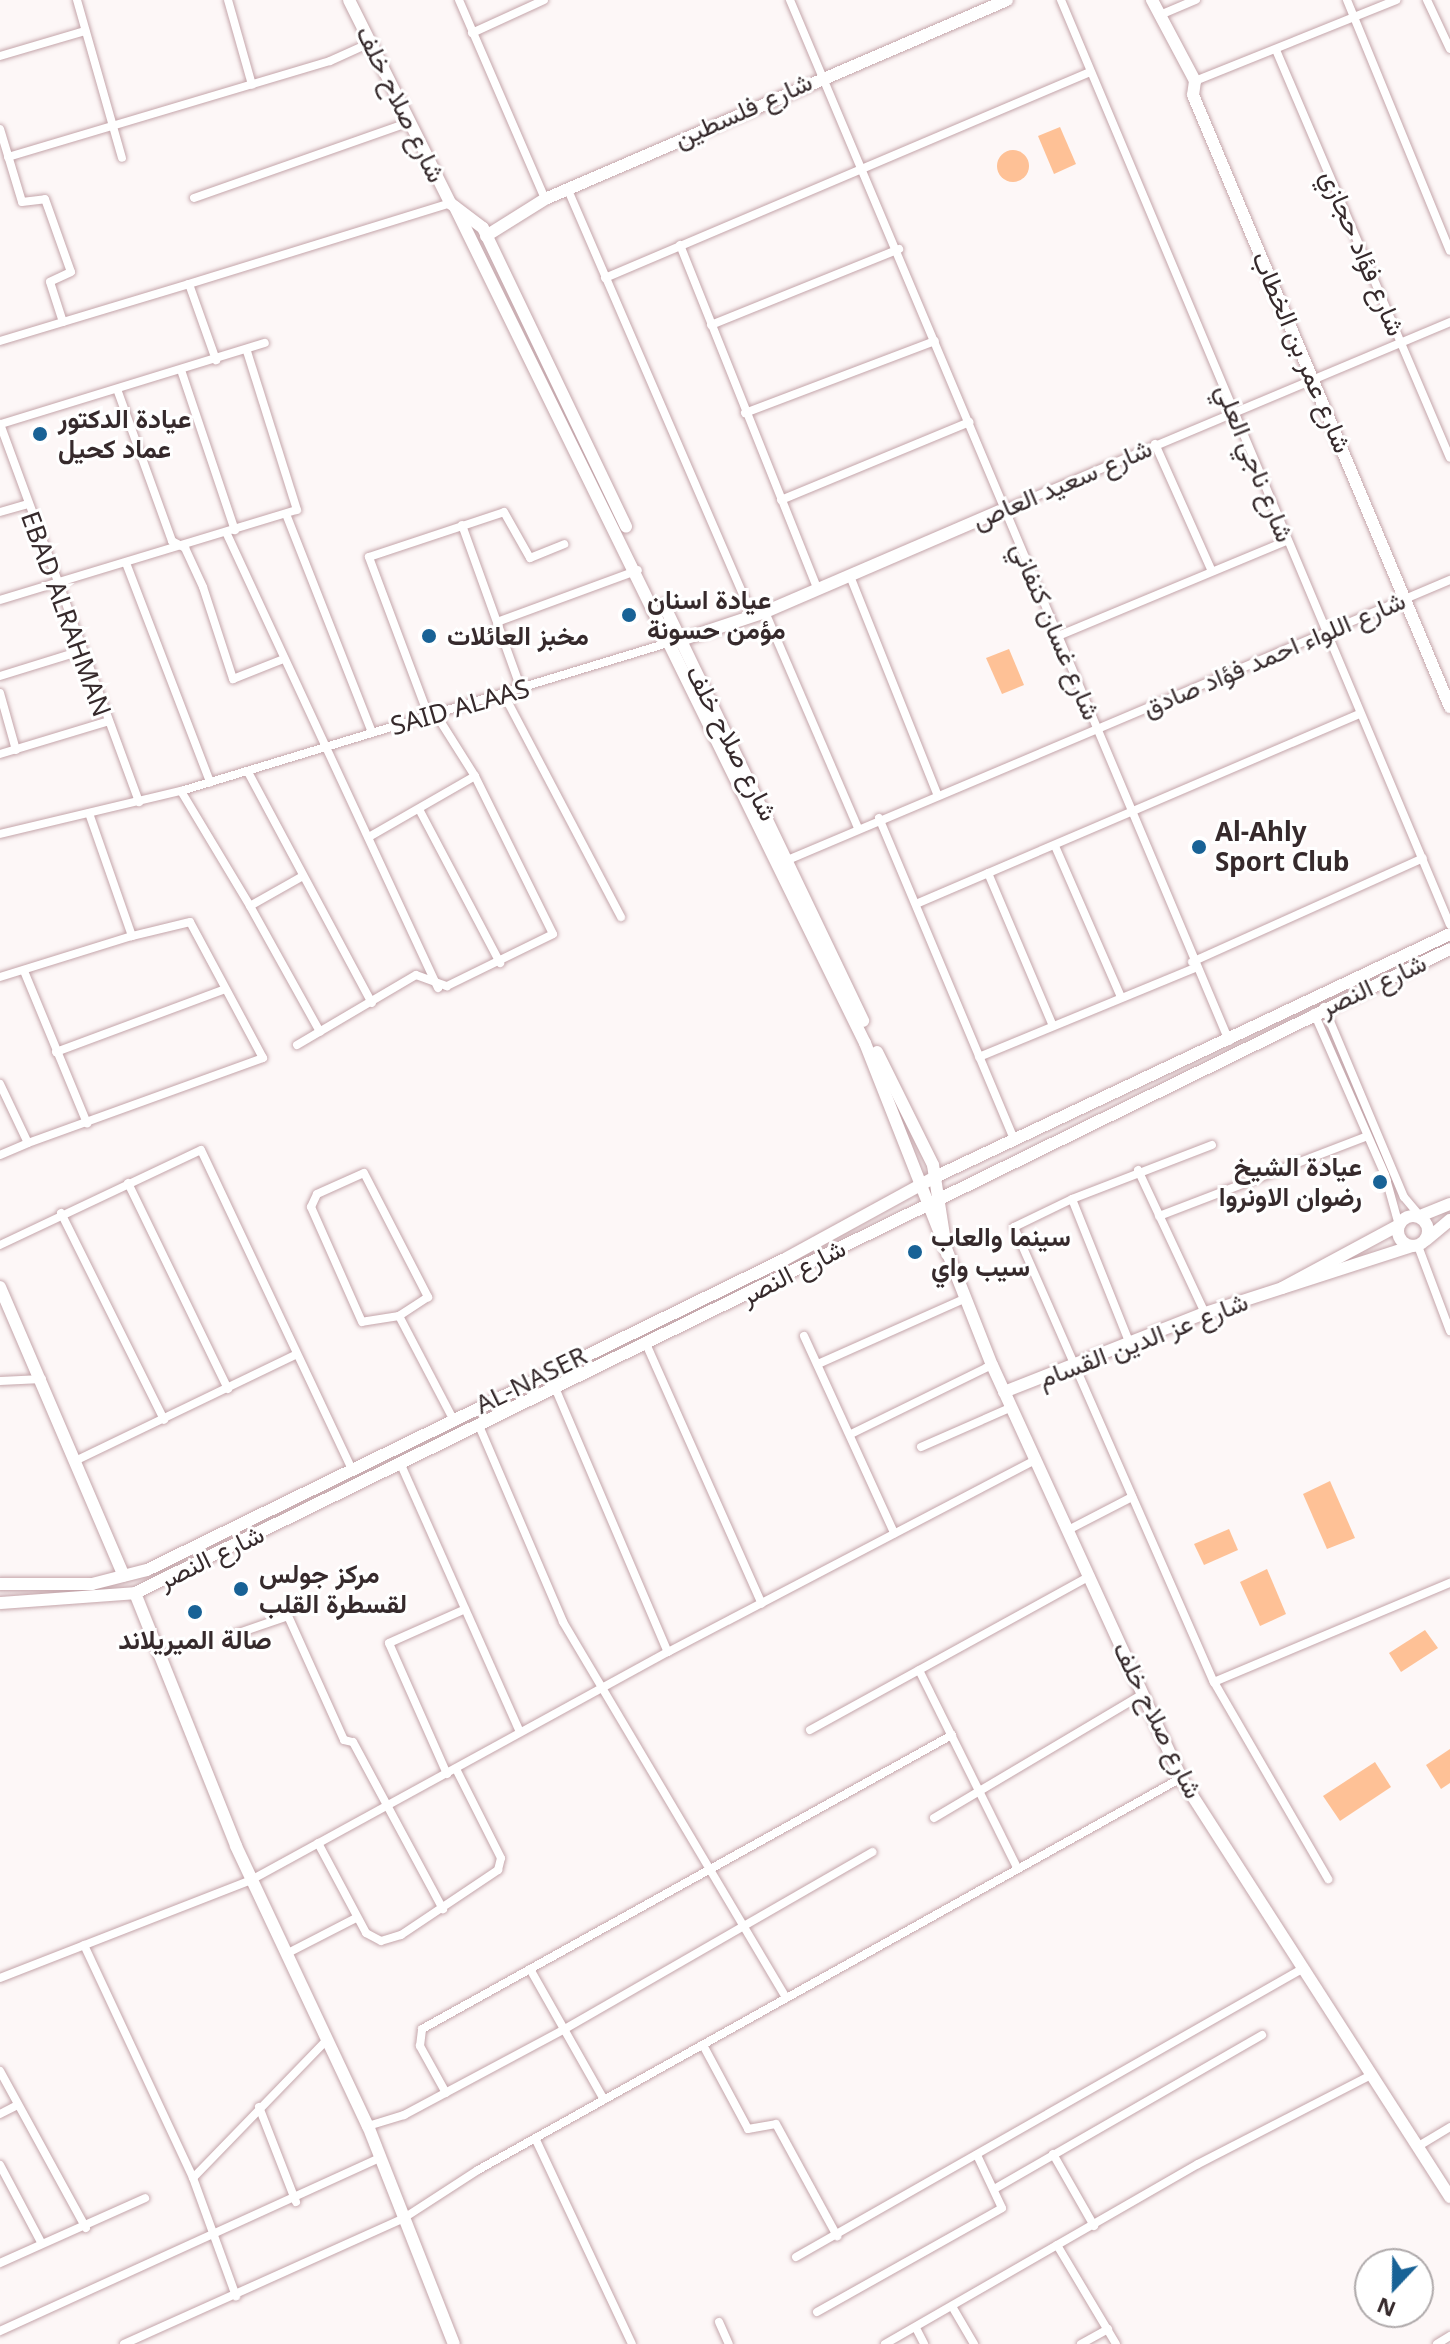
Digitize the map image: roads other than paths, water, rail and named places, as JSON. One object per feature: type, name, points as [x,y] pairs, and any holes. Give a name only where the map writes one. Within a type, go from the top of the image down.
[{"type":"main road","name":"شارع صلاح خلف","points":[[349,0],[790,859],[935,1177],[947,1254]]},
{"type":"main road","name":"شارع فلسطين","points":[[486,236],[545,199],[820,76],[1007,0]]},
{"type":"main road","name":"شارع عمر بن الخطاب","points":[[1152,0],[1195,81],[1193,95],[1450,707]]},
{"type":"main road","name":"شارع صلاح خلف","points":[[453,205],[486,236],[905,1131],[919,1185],[992,1365],[1038,1459],[1181,1778],[1450,2197]]},
{"type":"main road","name":"شارع سعيد العاص","points":[[677,642],[765,612],[1002,510]]},
{"type":"main road","name":"شارع النصر","points":[[935,1177],[1229,1041],[1450,934]]},
{"type":"main road","name":"شارع النصر","points":[[135,1593],[402,1467],[647,1346],[938,1195],[1450,949]]},
{"type":"main road","name":"AL-NASER","points":[[0,1584],[92,1584],[124,1576],[352,1469],[935,1177]]},
{"type":"main road","points":[[1399,1225],[1400,1238],[1419,1244],[1420,1216],[1450,1204]]},
{"type":"main road","name":"شارع عز الدين القسام","points":[[1282,1288],[1420,1216]]},
{"type":"main road","name":"شارع عز الدين القسام","points":[[1004,1392],[1073,1368],[1205,1313],[1419,1244],[1450,1220]]},
{"type":"main road","points":[[0,1287],[43,1379],[124,1576]]},
{"type":"main road","points":[[0,1603],[135,1593],[251,1880],[324,2043],[368,2126],[378,2159],[454,2344]]},
{"type":"street","points":[[77,0],[122,158]]},
{"type":"street","points":[[228,0],[252,85]]},
{"type":"street","points":[[459,0],[545,199]]},
{"type":"street","points":[[472,33],[544,0]]},
{"type":"street","name":"شارع غسان كنفاني","points":[[790,0],[820,76],[864,166],[1002,510],[1229,1041]]},
{"type":"street","name":"شارع ناجي العلي","points":[[1061,0],[1235,410],[1322,635],[1360,714],[1450,925]]},
{"type":"street","points":[[1160,15],[1196,0]]},
{"type":"street","points":[[1347,0],[1450,251]]},
{"type":"street","points":[[1195,81],[1356,19],[1396,0]]},
{"type":"street","points":[[1427,0],[1450,49]]},
{"type":"street","points":[[0,56],[85,31]]},
{"type":"street","points":[[8,157],[252,85],[370,43]]},
{"type":"street","name":"شارع فؤاد حجازي","points":[[1276,50],[1450,457]]},
{"type":"street","points":[[605,278],[1090,72]]},
{"type":"street","points":[[194,198],[410,122]]},
{"type":"street","points":[[0,129],[22,202],[45,199],[71,272],[50,282],[63,322]]},
{"type":"street","points":[[568,190],[752,616]]},
{"type":"street","points":[[0,341],[453,205]]},
{"type":"street","points":[[680,245],[818,590]]},
{"type":"street","points":[[711,325],[899,249]]},
{"type":"street","points":[[189,284],[216,360]]},
{"type":"street","name":"شارع سعيد العاص","points":[[1002,510],[1313,375],[1450,322]]},
{"type":"street","points":[[745,413],[935,341]]},
{"type":"street","points":[[0,424],[265,343]]},
{"type":"street","points":[[0,600],[185,548],[297,510],[247,351]]},
{"type":"street","points":[[181,370],[231,531],[281,660],[321,750],[369,837],[438,989]]},
{"type":"street","points":[[117,389],[172,541],[185,548],[233,679],[281,660]]},
{"type":"street","points":[[781,500],[969,422]]},
{"type":"street","name":"EBAD ALRAHMAN","points":[[0,424],[25,505],[139,802]]},
{"type":"street","points":[[1155,444],[1211,569]]},
{"type":"street","points":[[0,512],[25,505]]},
{"type":"street","points":[[438,989],[500,963],[553,934],[475,776],[433,716],[369,557],[504,512],[530,558],[564,544]]},
{"type":"street","points":[[286,514],[372,732]]},
{"type":"street","points":[[462,525],[521,689]]},
{"type":"street","points":[[1058,636],[1211,569],[1286,541]]},
{"type":"street","points":[[126,563],[210,782]]},
{"type":"street","points":[[497,622],[639,570]]},
{"type":"street","points":[[850,576],[937,794]]},
{"type":"street","name":"شارع اللواء احمد فؤاد صادق","points":[[790,859],[879,818],[1450,580]]},
{"type":"street","points":[[765,612],[858,828]]},
{"type":"street","name":"SAID ALAAS","points":[[0,834],[139,802],[248,772],[677,642]]},
{"type":"street","points":[[0,676],[81,651]]},
{"type":"street","points":[[0,693],[16,750]]},
{"type":"street","points":[[504,695],[621,917]]},
{"type":"street","points":[[916,904],[1360,714]]},
{"type":"street","points":[[0,754],[106,722]]},
{"type":"street","points":[[248,772],[372,1003]]},
{"type":"street","points":[[369,837],[420,811],[475,776]]},
{"type":"street","points":[[181,791],[320,1032]]},
{"type":"street","points":[[420,811],[500,963]]},
{"type":"street","points":[[89,813],[132,936]]},
{"type":"street","points":[[879,818],[1015,1141]]},
{"type":"street","points":[[1055,846],[1121,997]]},
{"type":"street","points":[[979,1057],[1194,965],[1423,858]]},
{"type":"street","points":[[988,873],[1053,1026]]},
{"type":"street","points":[[250,906],[303,876]]},
{"type":"street","points":[[0,977],[132,936],[190,922],[263,1058],[0,1155]]},
{"type":"street","points":[[24,971],[87,1123]]},
{"type":"street","points":[[297,1045],[416,975],[438,989]]},
{"type":"street","points":[[56,1052],[225,989]]},
{"type":"street","points":[[1319,1010],[1399,1225]]},
{"type":"street","points":[[1319,1010],[1404,1197],[1420,1216]]},
{"type":"street","points":[[0,1084],[28,1143]]},
{"type":"street","points":[[1159,1216],[1367,1136]]},
{"type":"street","points":[[1212,1145],[1138,1170],[1014,1227],[1073,1368],[1214,1682],[1328,1879]]},
{"type":"street","points":[[0,1245],[61,1213],[201,1150],[295,1355],[352,1469]]},
{"type":"street","points":[[1138,1170],[1205,1313]]},
{"type":"street","points":[[364,1173],[428,1297],[399,1316],[362,1322],[311,1207],[317,1194],[364,1173]]},
{"type":"street","points":[[128,1183],[228,1389]]},
{"type":"street","points":[[1072,1199],[1130,1345]]},
{"type":"street","points":[[61,1213],[164,1420]]},
{"type":"street","points":[[1419,1244],[1450,1331]]},
{"type":"street","points":[[818,1364],[964,1299]]},
{"type":"street","points":[[399,1316],[453,1419]]},
{"type":"street","points":[[804,1336],[894,1533]]},
{"type":"street","points":[[647,1346],[762,1604]]},
{"type":"street","points":[[75,1461],[295,1355]]},
{"type":"street","points":[[851,1434],[992,1365]]},
{"type":"street","points":[[0,1381],[43,1379]]},
{"type":"street","points":[[556,1390],[668,1652]]},
{"type":"street","points":[[921,1447],[1012,1407]]},
{"type":"street","points":[[480,1428],[563,1622],[713,1869],[786,1998]]},
{"type":"street","points":[[0,1978],[251,1880],[456,1769],[519,1730],[1038,1459]]},
{"type":"street","points":[[402,1467],[519,1730]]},
{"type":"street","points":[[1070,1529],[1132,1497]]},
{"type":"street","points":[[810,1730],[1091,1575]]},
{"type":"street","points":[[124,1576],[135,1593]]},
{"type":"street","points":[[1214,1682],[1450,1583]]},
{"type":"street","points":[[447,1774],[389,1643],[463,1610]]},
{"type":"street","points":[[230,1636],[288,1616],[385,1808],[443,1909]]},
{"type":"street","points":[[919,1670],[1017,1867]]},
{"type":"street","points":[[934,1818],[1143,1694]]},
{"type":"street","points":[[446,2093],[420,2046],[422,2029],[952,1735]]},
{"type":"street","points":[[318,1843],[356,1918],[381,1941],[443,1909],[490,1879],[501,1858],[456,1769]]},
{"type":"street","points":[[124,2344],[404,2218],[604,2100],[1181,1778]]},
{"type":"street","points":[[368,2126],[446,2093],[563,2030],[873,1852]]},
{"type":"street","points":[[286,1954],[356,1918]]},
{"type":"street","points":[[84,1945],[193,2178],[236,2296]]},
{"type":"street","points":[[796,2257],[1304,1968]]},
{"type":"street","points":[[530,1969],[604,2100]]},
{"type":"street","points":[[996,2188],[1262,2035]]},
{"type":"street","points":[[193,2178],[324,2043]]},
{"type":"street","points":[[703,2045],[748,2129],[776,2124],[837,2236]]},
{"type":"street","points":[[1,2074],[86,2228]]},
{"type":"street","points":[[885,2344],[953,2308],[1057,2245],[1371,2075]]},
{"type":"street","points":[[0,2114],[18,2105]]},
{"type":"street","points":[[259,2107],[296,2202]]},
{"type":"street","points":[[1417,2147],[1450,2127]]},
{"type":"street","points":[[536,2140],[628,2343]]},
{"type":"street","points":[[1053,2154],[1094,2226]]},
{"type":"street","points":[[817,2312],[1002,2208],[996,2188],[977,2155]]},
{"type":"street","points":[[0,2331],[296,2202],[378,2159]]},
{"type":"street","points":[[0,2165],[42,2244]]},
{"type":"street","points":[[0,2263],[86,2228],[145,2198]]},
{"type":"street","points":[[1057,2245],[1116,2344]]},
{"type":"street","points":[[953,2308],[974,2344]]},
{"type":"street","points":[[719,2322],[729,2344]]},
{"type":"street","points":[[916,2328],[924,2344]]},
{"type":"street","points":[[1081,2344],[1108,2329]]},
{"type":"street","points":[[1437,2344],[1450,2336]]},
{"type":"place","name":"عيادة الدكتور عماد كحيل","points":[[40,434]]},
{"type":"place","name":"عيادة اسنان مؤمن حسونة","points":[[629,615]]},
{"type":"place","name":"مخبز العائلات","points":[[429,636]]},
{"type":"place","name":"Al-Ahly Sport Club","points":[[1199,847]]},
{"type":"place","name":"عيادة الشيخ رضوان الاونروا","points":[[1380,1182]]},
{"type":"place","name":"سينما والعاب سيب واي","points":[[915,1252]]},
{"type":"place","name":"مركز جولس لقسطرة القلب","points":[[241,1589]]},
{"type":"place","name":"صالة الميريلاند","points":[[195,1612]]}]
